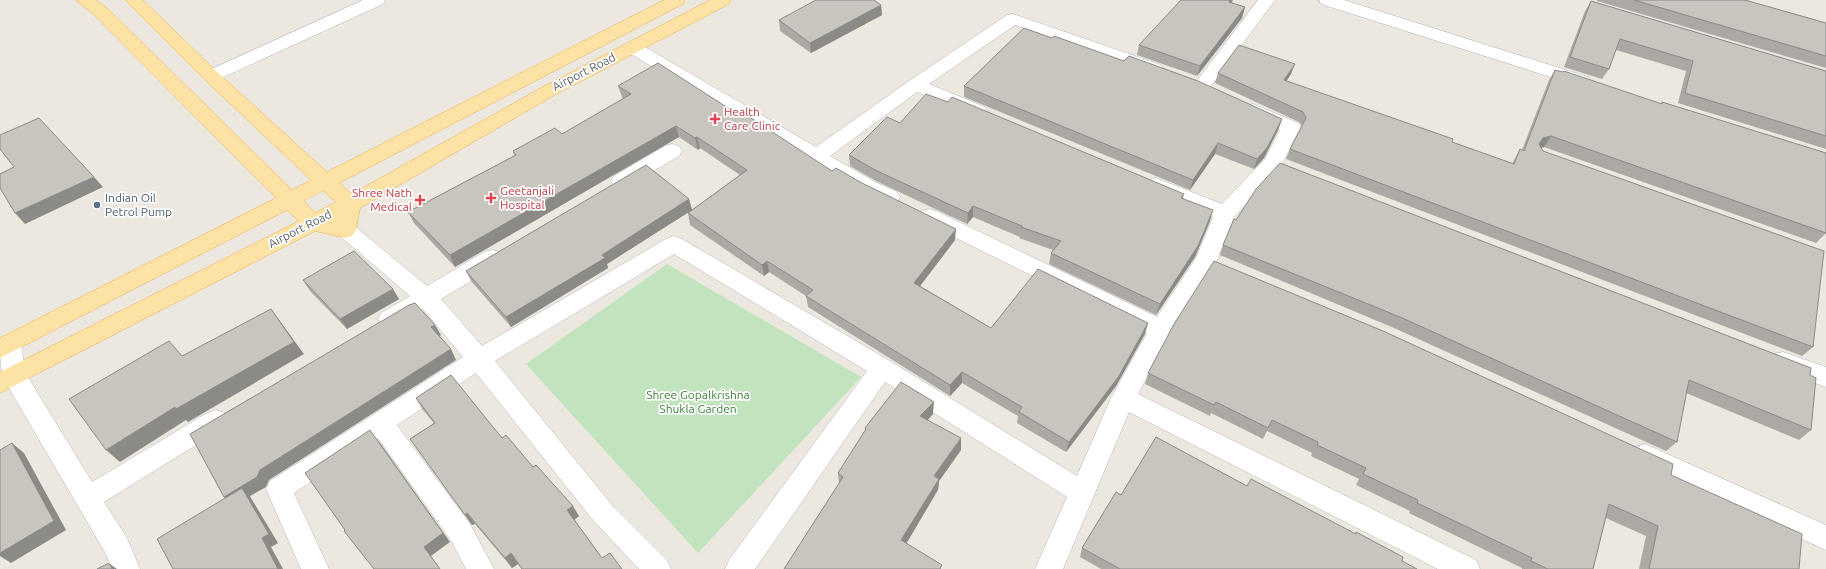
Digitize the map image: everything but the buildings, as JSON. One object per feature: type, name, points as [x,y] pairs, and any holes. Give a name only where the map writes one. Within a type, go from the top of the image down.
[{"type":"main road","points":[[84,0],[99,10],[288,200],[313,223],[346,230],[350,204],[324,182],[211,76],[133,0]]},
{"type":"main road","name":"Airport Road","points":[[4,347],[677,0]]},
{"type":"main road","name":"Airport Road","points":[[7,379],[350,204],[545,92],[723,0]]},
{"type":"street","points":[[211,76],[377,0]]},
{"type":"street","points":[[817,156],[914,85],[1013,19],[1194,84],[1268,0]]},
{"type":"street","points":[[1327,0],[1598,86]]},
{"type":"street","points":[[632,47],[868,187],[1162,328]]},
{"type":"street","points":[[914,85],[994,118]]},
{"type":"street","points":[[1055,567],[1082,493],[1123,398],[1162,328],[1206,260],[1225,214],[1280,166],[1291,127],[1236,102]]},
{"type":"street","points":[[604,191],[672,151]]},
{"type":"street","points":[[1138,178],[1225,214]]},
{"type":"street","points":[[346,230],[426,297],[479,359],[602,512],[657,569]]},
{"type":"street","points":[[315,569],[279,489],[479,359],[674,244],[882,368],[1082,493]]},
{"type":"street","points":[[372,329],[508,248]]},
{"type":"street","points":[[1206,260],[1228,269]]},
{"type":"street","points":[[4,347],[7,379],[88,498],[117,547],[126,569]]},
{"type":"street","points":[[1767,354],[1826,377]]},
{"type":"street","points":[[739,569],[882,368]]},
{"type":"street","points":[[1123,398],[1466,569]]},
{"type":"street","points":[[88,498],[236,409]]},
{"type":"street","points":[[381,422],[460,533],[480,569]]},
{"type":"street","points":[[1623,445],[1826,538]]},
{"type":"green space","name":"Shree Gopalkrishna Shukla Garden","points":[[667,264],[861,377],[698,553],[526,364]]},
{"type":"place","name":"Health Care Clinic","points":[[715,119]]},
{"type":"place","name":"Geetanjali Hospital","points":[[491,198]]},
{"type":"place","name":"Shree Nath Medical","points":[[420,200]]},
{"type":"place","name":"Indian Oil Petrol Pump","points":[[97,205]]}]
